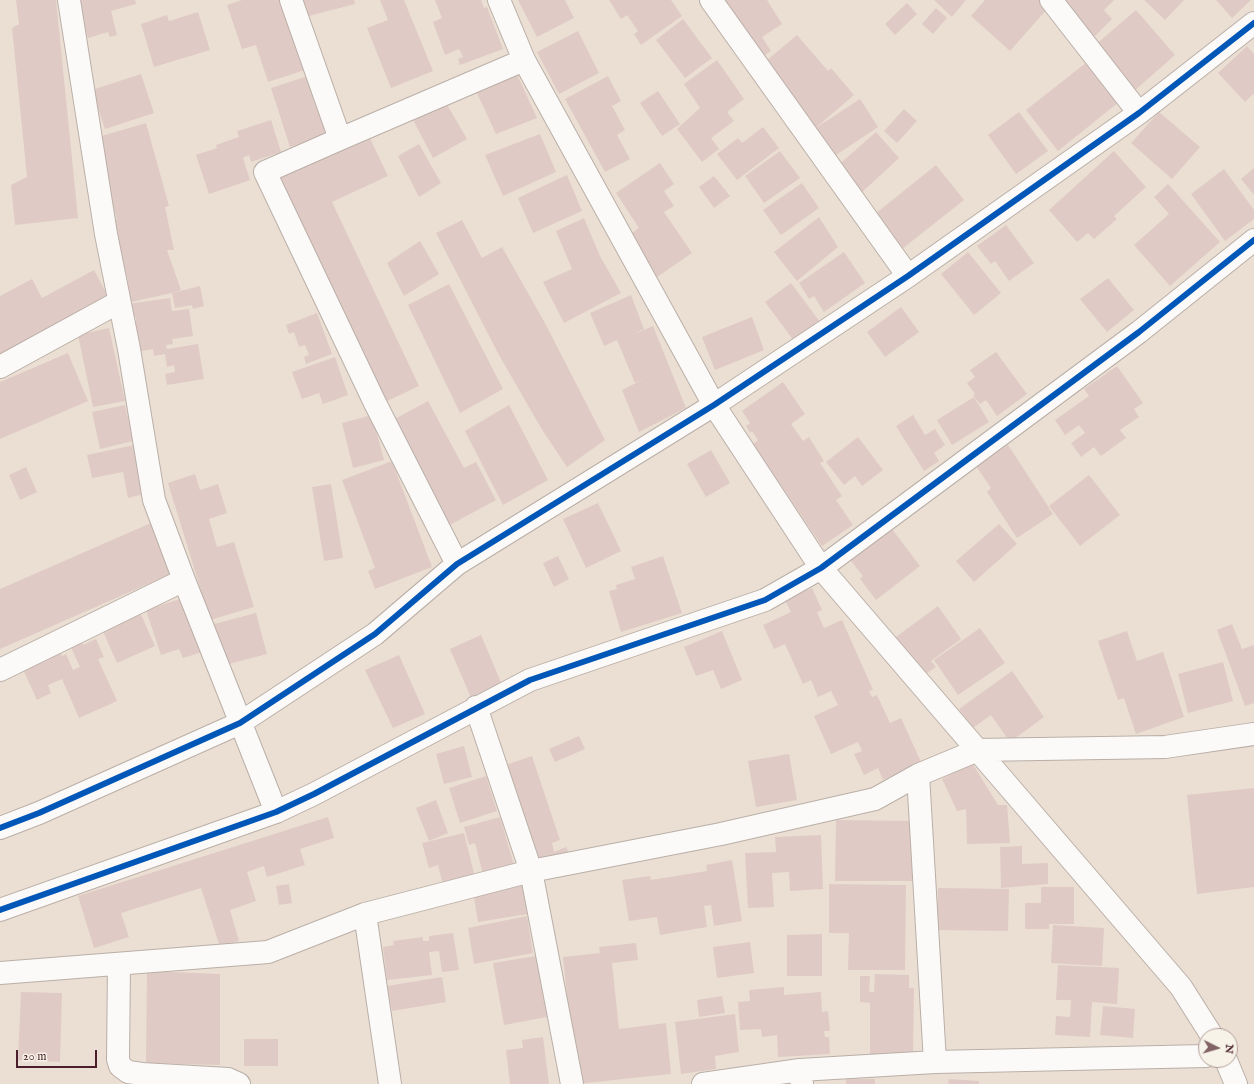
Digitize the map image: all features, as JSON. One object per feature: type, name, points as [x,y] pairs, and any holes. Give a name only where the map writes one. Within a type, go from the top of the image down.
[{"type":"street","points":[[69,0],[106,234],[129,349],[154,500],[276,812]]},
{"type":"street","points":[[291,0],[340,139]]},
{"type":"street","points":[[499,0],[524,60],[714,405],[820,568],[1182,987],[1207,1028]]},
{"type":"street","points":[[711,0],[908,276]]},
{"type":"street","points":[[1051,0],[1140,114]]},
{"type":"street","points":[[0,828],[38,814],[240,723],[375,634],[457,564],[714,405],[908,276],[1140,114],[1254,23]]},
{"type":"street","points":[[457,564],[375,403],[265,172],[524,60]]},
{"type":"street","points":[[0,910],[276,812],[314,794],[530,680],[766,600],[820,568],[1139,332],[1254,240]]},
{"type":"street","points":[[0,367],[119,302]]},
{"type":"street","points":[[0,670],[184,580]]},
{"type":"street","points":[[476,708],[532,871],[572,1084]]},
{"type":"street","points":[[0,973],[268,952],[365,914],[532,871],[721,834],[876,800],[918,775],[978,750],[1165,747],[1254,734]]},
{"type":"street","points":[[918,775],[935,1062]]},
{"type":"street","points":[[365,914],[390,1084]]},
{"type":"street","points":[[120,964],[118,1059],[120,1066],[128,1072],[228,1079],[240,1084]]},
{"type":"street","points":[[703,1084],[801,1077],[935,1062],[1198,1056]]},
{"type":"street","points":[[1229,1068],[1236,1084]]},
{"type":"building","points":[[16,0],[56,0],[78,218],[15,225],[11,185],[27,177],[12,28],[19,24]]},
{"type":"building","points":[[77,0],[135,0],[136,4],[111,11],[117,35],[110,37],[108,32],[88,38]]},
{"type":"building","points":[[242,0],[282,0],[305,70],[268,82],[256,45],[242,49],[227,5]]},
{"type":"building","points":[[300,0],[354,0],[355,4],[305,17]]},
{"type":"building","points":[[380,0],[404,0],[433,71],[391,88],[367,28],[388,20]]},
{"type":"building","points":[[435,0],[481,0],[484,8],[487,7],[503,49],[460,65],[458,59],[463,57],[459,49],[445,55],[433,22],[442,18]]},
{"type":"building","points":[[518,0],[565,0],[574,18],[537,37]]},
{"type":"building","points":[[609,0],[671,0],[682,16],[641,45],[634,34],[638,31],[627,15],[621,19]]},
{"type":"building","points":[[717,0],[767,0],[782,24],[762,37],[771,51],[756,61]]},
{"type":"building","points":[[934,0],[966,0],[952,17]]},
{"type":"building","points":[[985,0],[1039,0],[1048,8],[1010,51],[971,16]]},
{"type":"building","points":[[1065,0],[1114,0],[1104,10],[1112,19],[1093,38],[1060,6]]},
{"type":"building","points":[[1144,0],[1184,0],[1165,20]]},
{"type":"building","points":[[1216,0],[1251,0],[1232,18]]},
{"type":"building","points":[[907,3],[917,14],[895,35],[885,24]]},
{"type":"building","points":[[936,8],[947,18],[933,34],[922,24]]},
{"type":"building","points":[[1136,10],[1175,55],[1133,92],[1094,46]]},
{"type":"building","points":[[198,12],[210,50],[154,67],[141,24],[167,15],[169,21]]},
{"type":"building","points":[[683,19],[712,58],[685,78],[656,40]]},
{"type":"building","points":[[578,31],[599,73],[559,94],[537,52]]},
{"type":"building","points":[[797,35],[828,71],[831,68],[854,95],[813,130],[760,66]]},
{"type":"building","points":[[1247,46],[1254,54],[1254,93],[1245,102],[1218,73]]},
{"type":"building","points":[[717,60],[744,99],[727,112],[734,121],[711,138],[719,149],[702,162],[677,129],[700,108],[684,84]]},
{"type":"building","points":[[1087,62],[1119,102],[1058,151],[1026,110]]},
{"type":"building","points":[[516,72],[537,118],[496,134],[476,91]]},
{"type":"building","points":[[141,74],[154,113],[105,129],[92,90]]},
{"type":"building","points":[[308,76],[327,135],[290,147],[271,88]]},
{"type":"building","points":[[608,76],[621,101],[612,106],[625,130],[617,135],[630,159],[605,172],[565,99]]},
{"type":"building","points":[[658,91],[680,124],[662,136],[640,103]]},
{"type":"building","points":[[860,99],[878,127],[830,159],[811,131]]},
{"type":"building","points":[[445,101],[467,139],[433,158],[413,120]]},
{"type":"building","points":[[904,109],[917,121],[897,143],[884,131]]},
{"type":"building","points":[[1019,112],[1048,151],[1016,174],[988,135]]},
{"type":"building","points":[[1159,112],[1200,147],[1172,179],[1131,143]]},
{"type":"building","points":[[271,120],[281,152],[251,162],[249,155],[243,158],[250,180],[209,194],[196,155],[217,148],[216,145],[239,137],[237,131]]},
{"type":"building","points":[[146,123],[169,206],[165,207],[174,250],[167,250],[181,290],[131,302],[127,276],[123,277],[114,221],[117,220],[106,178],[98,137]]},
{"type":"building","points":[[763,127],[779,148],[737,180],[717,154],[738,138],[742,143]]},
{"type":"building","points":[[367,132],[388,176],[332,202],[419,386],[385,402],[278,175]]},
{"type":"building","points":[[876,132],[899,158],[859,195],[835,168]]},
{"type":"building","points":[[540,134],[556,172],[503,196],[485,155]]},
{"type":"building","points":[[419,144],[441,183],[419,197],[398,156]]},
{"type":"building","points":[[780,151],[800,178],[764,203],[745,176]]},
{"type":"building","points":[[1114,151],[1146,187],[1114,216],[1117,219],[1094,239],[1088,233],[1077,242],[1049,210]]},
{"type":"building","points":[[660,163],[674,184],[664,191],[674,206],[664,212],[692,253],[657,277],[629,235],[639,228],[616,193]]},
{"type":"building","points":[[936,165],[964,200],[902,249],[875,214]]},
{"type":"building","points":[[1254,168],[1254,195],[1241,179]]},
{"type":"building","points":[[1224,169],[1254,210],[1254,219],[1225,241],[1191,194]]},
{"type":"building","points":[[567,175],[582,211],[533,233],[518,198]]},
{"type":"building","points":[[714,176],[730,196],[714,208],[699,187]]},
{"type":"building","points":[[802,183],[819,208],[781,235],[763,210]]},
{"type":"building","points":[[1168,184],[1220,242],[1170,286],[1134,245],[1169,214],[1154,197]]},
{"type":"building","points":[[819,217],[838,247],[797,281],[774,252]]},
{"type":"building","points":[[584,218],[600,256],[621,293],[564,323],[543,282],[572,269],[556,231]]},
{"type":"building","points":[[462,220],[482,258],[502,247],[546,325],[605,440],[567,467],[541,428],[499,355],[436,233]]},
{"type":"building","points":[[1006,225],[1034,263],[1009,281],[995,261],[991,264],[977,246]]},
{"type":"building","points":[[420,241],[439,274],[404,296],[387,263]]},
{"type":"building","points":[[844,252],[865,283],[824,312],[814,296],[809,299],[799,283]]},
{"type":"building","points":[[968,252],[1001,293],[974,315],[941,274]]},
{"type":"building","points":[[94,270],[109,298],[0,356],[0,296],[32,279],[42,298]]},
{"type":"building","points":[[1108,278],[1134,310],[1107,332],[1080,299]]},
{"type":"building","points":[[791,283],[820,322],[794,341],[765,302]]},
{"type":"building","points":[[449,284],[503,389],[460,413],[408,305]]},
{"type":"building","points":[[200,286],[204,306],[193,309],[192,305],[175,308],[172,293]]},
{"type":"building","points":[[631,295],[644,329],[629,336],[653,326],[686,408],[639,432],[622,390],[648,377],[635,383],[617,340],[604,346],[590,313]]},
{"type":"building","points":[[170,298],[172,311],[189,309],[193,336],[172,339],[173,344],[166,345],[167,349],[198,344],[204,379],[167,385],[165,374],[175,372],[174,365],[167,367],[165,354],[154,356],[153,349],[137,352],[129,322],[136,321],[136,317],[130,318],[128,304]]},
{"type":"building","points":[[901,307],[919,332],[885,357],[867,332]]},
{"type":"building","points":[[317,313],[332,354],[306,364],[304,357],[309,355],[305,345],[299,347],[294,332],[289,334],[286,325]]},
{"type":"building","points":[[752,317],[764,350],[715,370],[702,337]]},
{"type":"building","points":[[109,328],[125,401],[93,407],[78,335]]},
{"type":"building","points":[[996,352],[1027,394],[997,416],[986,400],[980,404],[973,395],[975,394],[967,383],[975,377],[970,370]]},
{"type":"building","points":[[68,353],[88,401],[0,439],[0,382]]},
{"type":"building","points":[[335,357],[348,395],[323,404],[319,393],[302,399],[292,372]]},
{"type":"building","points":[[1117,366],[1143,403],[1134,409],[1139,417],[1120,430],[1126,438],[1101,456],[1094,447],[1081,457],[1071,443],[1085,433],[1079,425],[1065,435],[1055,420],[1089,396],[1084,389]]},
{"type":"building","points":[[783,382],[805,414],[791,424],[803,441],[809,437],[824,461],[820,463],[842,496],[836,500],[853,525],[822,546],[753,444],[758,440],[752,431],[750,433],[746,426],[750,423],[742,411]]},
{"type":"building","points":[[974,397],[989,422],[952,445],[937,420]]},
{"type":"building","points":[[428,401],[464,468],[476,462],[496,500],[448,526],[391,421]]},
{"type":"building","points":[[125,405],[133,441],[100,449],[92,412]]},
{"type":"building","points":[[509,405],[548,480],[503,505],[465,431]]},
{"type":"building","points":[[372,415],[384,460],[353,468],[342,423]]},
{"type":"building","points":[[913,415],[925,435],[935,429],[945,445],[934,453],[939,461],[924,471],[896,426]]},
{"type":"building","points":[[858,437],[883,470],[862,486],[855,476],[844,485],[826,462]]},
{"type":"building","points":[[134,445],[144,494],[128,498],[123,472],[92,478],[87,455]]},
{"type":"building","points":[[1008,445],[1053,514],[1017,538],[987,492],[991,488],[976,466]]},
{"type":"building","points":[[711,450],[730,483],[706,497],[687,464]]},
{"type":"building","points":[[392,461],[432,567],[375,589],[368,571],[375,568],[342,480]]},
{"type":"building","points":[[26,467],[37,492],[20,500],[9,475]]},
{"type":"building","points":[[195,474],[200,490],[218,484],[227,513],[209,519],[217,547],[234,542],[254,607],[210,620],[168,483]]},
{"type":"building","points":[[1089,475],[1120,515],[1080,546],[1049,506]]},
{"type":"building","points":[[331,484],[343,558],[324,561],[312,487]]},
{"type":"building","points":[[598,503],[621,551],[586,568],[563,519]]},
{"type":"building","points":[[151,523],[173,573],[0,649],[0,589]]},
{"type":"building","points":[[999,524],[1017,544],[974,582],[956,561]]},
{"type":"building","points":[[892,529],[920,566],[876,600],[860,579],[863,576],[851,561]]},
{"type":"building","points":[[558,556],[569,579],[554,587],[543,563]]},
{"type":"building","points":[[663,556],[682,613],[621,632],[609,591],[617,589],[616,585],[635,579],[631,567]]},
{"type":"building","points":[[812,588],[822,610],[817,612],[824,628],[842,620],[873,690],[869,691],[872,697],[877,695],[890,723],[901,718],[921,762],[883,780],[878,768],[864,775],[854,754],[862,751],[858,742],[831,754],[814,716],[838,705],[831,691],[818,697],[811,680],[803,684],[785,644],[774,649],[763,625],[791,612],[785,600]]},
{"type":"building","points":[[183,598],[202,652],[183,658],[179,649],[161,655],[146,610]]},
{"type":"building","points":[[938,606],[961,639],[931,661],[936,667],[924,675],[896,637]]},
{"type":"building","points":[[139,610],[155,646],[117,663],[101,627]]},
{"type":"building","points":[[256,613],[267,654],[225,665],[214,624]]},
{"type":"building","points":[[1232,624],[1242,649],[1254,645],[1254,703],[1245,706],[1217,630]]},
{"type":"building","points":[[980,628],[1005,663],[958,695],[934,660]]},
{"type":"building","points":[[722,631],[742,680],[721,689],[713,670],[696,676],[684,647]]},
{"type":"building","points":[[1127,631],[1137,661],[1163,652],[1184,717],[1136,734],[1124,698],[1118,700],[1098,641]]},
{"type":"building","points":[[481,635],[503,687],[472,700],[450,649]]},
{"type":"building","points":[[80,638],[83,645],[96,639],[104,657],[98,659],[117,701],[79,718],[62,679],[48,685],[51,693],[37,700],[21,665],[58,648],[62,656],[66,654],[73,670],[80,667],[69,643]]},
{"type":"building","points":[[399,655],[425,714],[393,728],[365,670]]},
{"type":"building","points":[[1223,662],[1233,701],[1188,713],[1178,674]]},
{"type":"building","points":[[1012,671],[1044,717],[1010,742],[991,715],[973,728],[959,709]]},
{"type":"building","points":[[579,736],[585,749],[555,762],[549,749]]},
{"type":"building","points":[[464,746],[472,777],[444,784],[436,754]]},
{"type":"building","points":[[789,754],[797,800],[756,807],[748,761]]},
{"type":"building","points":[[532,756],[560,840],[552,843],[554,852],[566,847],[569,853],[531,866],[494,769]]},
{"type":"building","points":[[972,763],[998,805],[1007,805],[1010,843],[967,844],[966,809],[957,811],[942,779]]},
{"type":"building","points":[[486,776],[497,811],[460,823],[449,788]]},
{"type":"building","points":[[1254,788],[1254,887],[1197,894],[1187,795]]},
{"type":"building","points":[[436,800],[448,833],[429,841],[416,808]]},
{"type":"building","points":[[328,817],[334,838],[300,849],[305,865],[267,877],[264,866],[247,872],[256,901],[230,910],[239,941],[220,947],[201,888],[121,913],[129,937],[94,948],[78,896]]},
{"type":"building","points":[[500,817],[514,865],[483,874],[475,843],[469,845],[464,827]]},
{"type":"building","points":[[836,820],[912,821],[912,881],[835,881]]},
{"type":"building","points":[[464,833],[475,877],[443,885],[438,865],[429,868],[422,843]]},
{"type":"building","points":[[821,835],[823,889],[790,891],[789,872],[772,873],[774,907],[748,908],[745,853],[776,852],[775,837]]},
{"type":"building","points":[[1022,846],[1022,864],[1048,863],[1048,884],[1001,888],[1000,847]]},
{"type":"building","points":[[732,860],[742,921],[714,926],[711,905],[704,906],[707,927],[660,935],[657,917],[629,921],[622,880],[650,876],[651,880],[707,871],[706,865]]},
{"type":"building","points":[[289,884],[292,903],[279,905],[276,886]]},
{"type":"building","points":[[523,884],[527,914],[478,922],[473,892]]},
{"type":"building","points":[[829,884],[906,885],[905,970],[848,970],[849,933],[829,933]]},
{"type":"building","points":[[1041,887],[1074,887],[1074,924],[1049,924],[1049,929],[1025,929],[1025,903],[1041,903]]},
{"type":"building","points":[[938,888],[1009,889],[1008,931],[937,930]]},
{"type":"building","points":[[527,916],[533,953],[474,964],[468,928]]},
{"type":"building","points":[[1053,925],[1104,928],[1102,966],[1051,963]]},
{"type":"building","points":[[453,933],[459,970],[442,972],[439,951],[429,952],[432,975],[387,980],[383,947],[394,945],[393,941],[423,937],[423,941],[429,941],[429,936]]},
{"type":"building","points":[[822,934],[822,976],[787,976],[787,935]]},
{"type":"building","points":[[750,942],[754,973],[717,978],[713,947]]},
{"type":"building","points":[[636,943],[638,960],[612,963],[619,1029],[666,1023],[671,1074],[576,1084],[563,957],[600,953],[599,947]]},
{"type":"building","points":[[536,956],[547,1017],[504,1025],[493,963]]},
{"type":"building","points":[[1058,965],[1119,968],[1117,1004],[1092,1002],[1090,1037],[1055,1035],[1056,1016],[1070,1017],[1071,1000],[1056,1000]]},
{"type":"building","points":[[147,971],[220,974],[220,1065],[146,1063]]},
{"type":"building","points":[[875,974],[909,975],[909,988],[914,988],[913,1055],[870,1055],[870,1003],[860,1002],[860,976],[870,976],[869,992],[874,992]]},
{"type":"building","points":[[442,977],[446,1002],[392,1011],[387,986]]},
{"type":"building","points":[[784,987],[784,995],[821,992],[822,1012],[828,1011],[830,1031],[824,1031],[825,1037],[829,1037],[830,1054],[778,1057],[777,1035],[762,1037],[761,1029],[740,1030],[738,1002],[750,1001],[749,990]]},
{"type":"building","points":[[21,992],[62,993],[60,1062],[18,1060]]},
{"type":"building","points":[[722,996],[725,1013],[699,1017],[697,1000]]},
{"type":"building","points":[[1103,1006],[1135,1009],[1133,1038],[1100,1035]]},
{"type":"building","points":[[735,1014],[739,1052],[715,1056],[716,1069],[681,1074],[675,1022]]},
{"type":"building","points":[[543,1037],[549,1084],[510,1084],[506,1050],[523,1048],[522,1040]]},
{"type":"building","points":[[244,1039],[278,1039],[278,1066],[244,1066]]},
{"type":"building","points":[[846,1079],[875,1079],[875,1084],[846,1084]]},
{"type":"building","points":[[949,1079],[979,1081],[979,1084],[948,1084]]},
{"type":"cycle path","points":[[0,828],[39,813],[240,723],[375,634],[457,564],[714,405],[908,276],[1139,113],[1254,23]]},
{"type":"cycle path","points":[[0,910],[276,812],[314,794],[530,680],[765,600],[821,568],[1139,332],[1254,240]]}]
